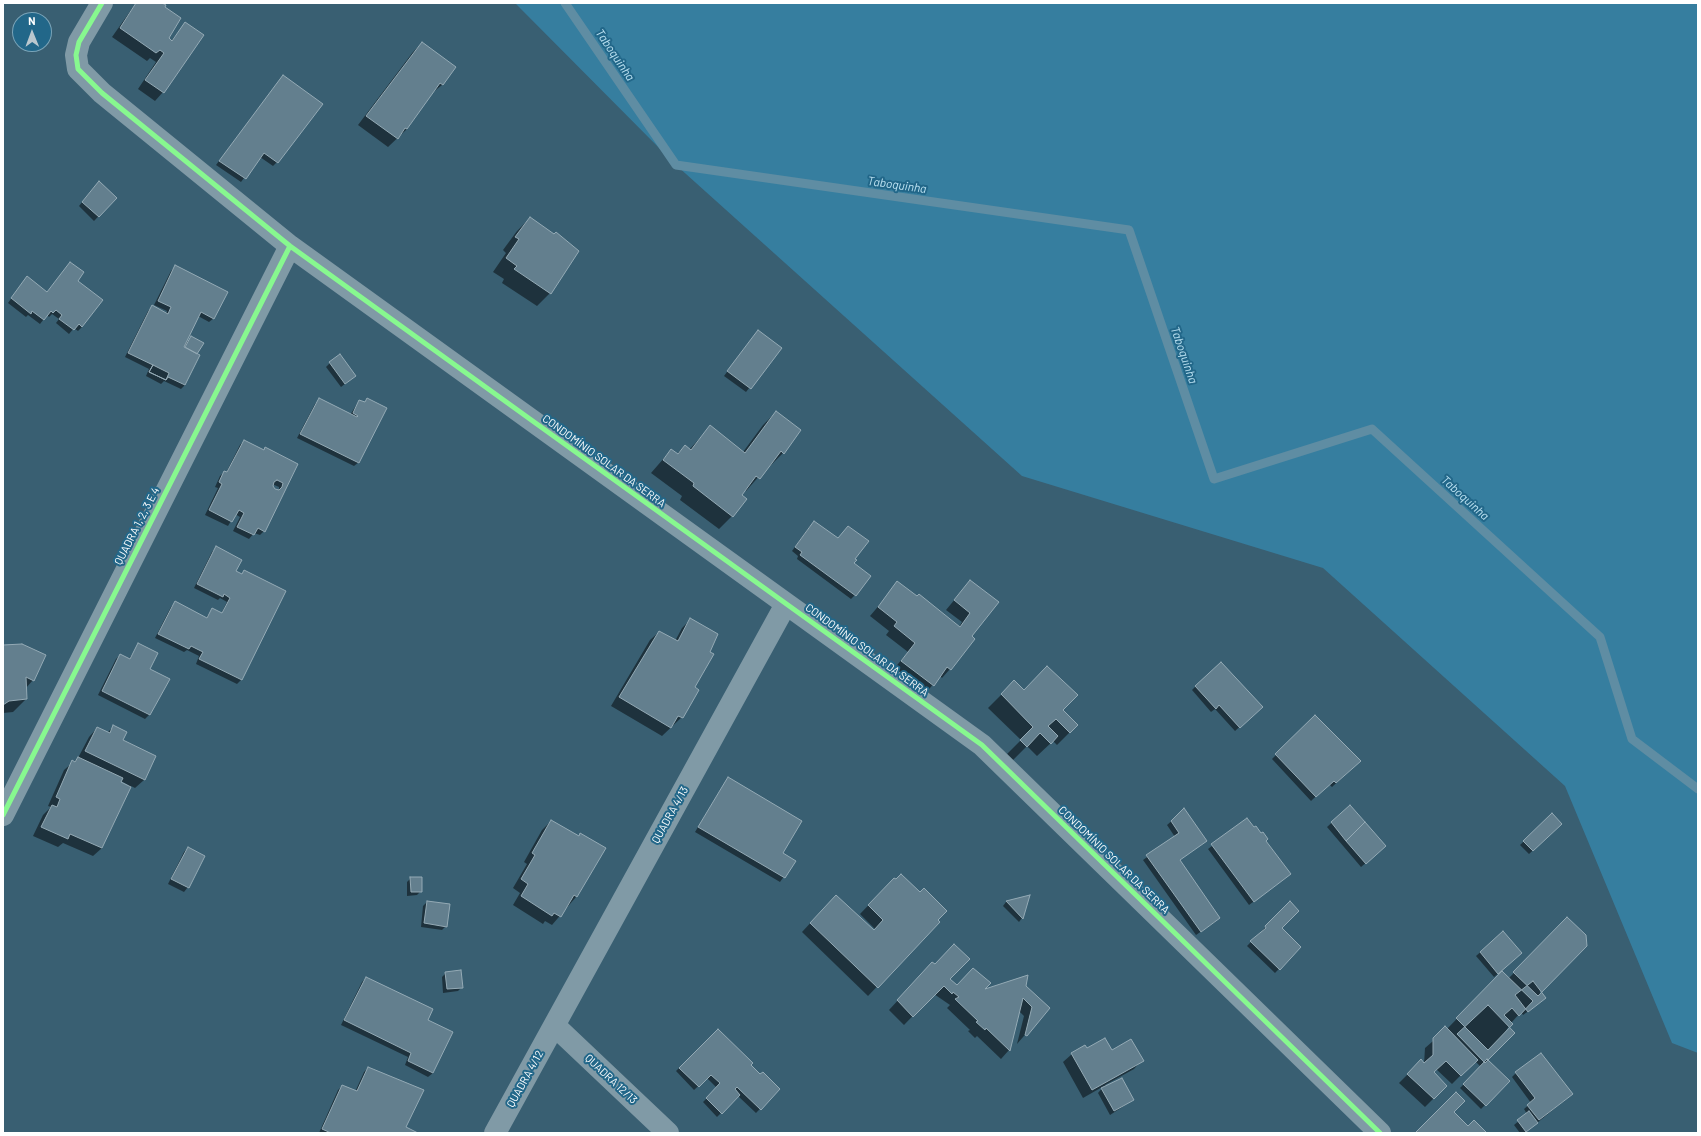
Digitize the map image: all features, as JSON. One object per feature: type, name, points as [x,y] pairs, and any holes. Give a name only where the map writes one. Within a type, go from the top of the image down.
[{"type":"street","name":"CONDOMÍNIO SOLAR DA SERRA","points":[[102,3],[79,42],[76,55],[78,69],[102,93],[290,246],[982,745],[1380,1133]]},
{"type":"street","name":"QUADRA 1, 2, 3 E 4","points":[[3,815],[290,246]]},
{"type":"street","name":"QUADRA 4/13","points":[[555,1026],[786,604]]},
{"type":"street","name":"QUADRA 4/12","points":[[495,1133],[555,1026]]},
{"type":"street","name":"QUADRA 12/13","points":[[555,1026],[668,1133]]},
{"type":"shaded area","points":[[515,3],[1698,3],[1698,1053],[1672,1043],[1565,786],[1323,568],[1022,476],[676,165]]},
{"type":"building","points":[[136,3],[162,3],[166,5],[165,7],[181,18],[169,38],[172,41],[185,22],[204,35],[164,93],[145,80],[164,53],[160,50],[156,53],[120,28]]},
{"type":"building","points":[[422,42],[456,67],[443,85],[440,83],[398,139],[366,116]]},
{"type":"building","points":[[283,75],[323,104],[278,163],[264,153],[246,179],[219,161]]},
{"type":"building","points":[[99,181],[117,198],[99,217],[82,202]]},
{"type":"building","points":[[530,217],[554,234],[556,232],[579,251],[551,294],[514,269],[517,266],[506,258],[519,239],[515,237]]},
{"type":"building","points":[[70,262],[84,272],[78,281],[103,300],[82,327],[79,324],[74,330],[59,319],[62,315],[56,310],[53,313],[51,311],[44,320],[32,311],[31,314],[11,298],[27,276],[47,292]]},
{"type":"building","points":[[175,265],[228,292],[214,319],[201,312],[184,347],[200,355],[185,385],[168,377],[166,380],[149,372],[153,365],[128,353],[152,305],[168,314],[171,307],[158,301]]},
{"type":"building","points":[[758,330],[782,348],[751,389],[727,371]]},
{"type":"building","points":[[191,336],[204,343],[197,354],[185,347]]},
{"type":"building","points":[[340,354],[356,376],[345,384],[329,362]]},
{"type":"building","points":[[153,365],[169,373],[166,380],[149,372]]},
{"type":"building","points":[[319,398],[357,417],[358,416],[353,413],[359,400],[365,402],[367,398],[387,408],[359,463],[300,434]]},
{"type":"building","points":[[776,411],[801,430],[784,454],[781,451],[760,479],[756,476],[742,495],[747,499],[733,517],[693,486],[694,483],[663,460],[671,449],[678,454],[685,445],[691,450],[710,425],[745,453]]},
{"type":"building","points":[[244,440],[264,450],[265,447],[298,464],[265,532],[258,528],[254,535],[237,527],[244,513],[239,510],[232,522],[209,510],[222,484],[219,482],[224,471],[227,472]],"holes":[[[277,480],[283,483],[279,490],[275,489],[273,486],[274,482]]]},
{"type":"building","points":[[814,521],[838,538],[848,526],[869,541],[855,559],[857,560],[854,563],[871,576],[856,596],[800,555],[802,552],[795,547]]},
{"type":"building","points":[[216,546],[242,560],[236,571],[242,574],[244,570],[286,591],[242,680],[199,659],[203,652],[191,646],[189,649],[158,634],[175,601],[207,618],[212,608],[222,613],[230,598],[224,594],[223,597],[197,584]]},
{"type":"building","points":[[970,580],[999,602],[972,636],[975,639],[951,670],[947,667],[934,686],[901,661],[915,643],[894,626],[897,622],[878,607],[897,581],[917,596],[919,594],[960,627],[970,613],[954,600]]},
{"type":"building","points":[[690,618],[718,634],[710,652],[714,654],[695,687],[699,690],[683,718],[678,716],[671,728],[619,697],[659,631],[678,641]]},
{"type":"building","points":[[138,643],[158,653],[150,669],[170,679],[150,715],[102,691],[120,654],[130,659]]},
{"type":"building","points":[[22,644],[46,655],[34,681],[26,677],[27,699],[9,701],[3,705],[3,645]]},
{"type":"building","points":[[1221,662],[1263,707],[1240,728],[1219,705],[1216,709],[1195,686]]},
{"type":"building","points":[[1047,666],[1078,695],[1063,710],[1078,725],[1070,733],[1056,719],[1048,726],[1058,736],[1051,744],[1040,733],[1027,747],[1020,740],[1033,727],[1001,694],[1014,680],[1024,690]]},
{"type":"building","points":[[1315,715],[1361,761],[1336,783],[1334,781],[1316,797],[1275,754]]},
{"type":"building","points":[[113,725],[127,732],[123,740],[156,756],[145,780],[85,751],[97,727],[110,733]]},
{"type":"building","points":[[78,757],[123,778],[121,782],[131,787],[102,848],[70,834],[68,839],[41,827],[52,805],[57,807],[60,799],[56,797],[72,760],[75,762]]},
{"type":"building","points":[[728,777],[802,821],[783,853],[796,861],[785,878],[698,827]]},
{"type":"building","points":[[1350,805],[1365,822],[1346,841],[1331,822]]},
{"type":"building","points":[[1184,808],[1207,841],[1180,860],[1220,918],[1201,932],[1146,855],[1179,833],[1171,821]]},
{"type":"building","points":[[1552,813],[1562,824],[1533,851],[1523,841]]},
{"type":"building","points":[[1247,818],[1254,827],[1256,826],[1261,833],[1263,832],[1268,839],[1266,841],[1291,874],[1254,902],[1211,844]]},
{"type":"building","points":[[551,820],[579,836],[580,833],[606,848],[577,897],[574,895],[561,917],[554,913],[552,916],[521,896],[528,884],[521,879],[535,855],[532,853]]},
{"type":"building","points":[[1365,822],[1386,846],[1366,864],[1346,841]]},
{"type":"building","points":[[188,847],[205,856],[189,888],[171,879]]},
{"type":"building","points":[[901,874],[920,892],[924,888],[947,911],[938,920],[940,922],[878,988],[810,923],[836,895],[874,930],[883,920],[868,905],[894,878],[896,879]]},
{"type":"building","points":[[410,877],[422,877],[422,892],[411,892]]},
{"type":"building","points":[[1030,895],[1023,919],[1006,901]]},
{"type":"building","points":[[427,901],[450,904],[447,927],[424,923]]},
{"type":"building","points":[[1290,901],[1299,911],[1282,928],[1301,947],[1280,970],[1250,941],[1266,928],[1265,926]]},
{"type":"building","points":[[1567,917],[1586,935],[1587,946],[1538,996],[1513,972]]},
{"type":"building","points":[[1503,931],[1522,953],[1498,974],[1480,952]]},
{"type":"building","points":[[954,944],[970,959],[950,979],[957,985],[973,968],[991,983],[985,989],[1028,975],[1026,986],[1050,1008],[1027,1036],[1025,1035],[1032,1007],[1023,998],[1010,1051],[986,1028],[985,1030],[976,1022],[978,1021],[955,999],[959,997],[953,992],[952,994],[944,986],[913,1017],[897,1000],[932,962],[935,964]]},
{"type":"building","points":[[461,970],[463,988],[447,989],[445,972]]},
{"type":"building","points":[[1502,971],[1533,1001],[1519,1016],[1512,1008],[1504,1015],[1513,1024],[1488,1050],[1456,1018]]},
{"type":"building","points":[[366,977],[433,1009],[428,1020],[453,1032],[433,1073],[408,1061],[411,1053],[344,1020]]},
{"type":"building","points":[[1533,981],[1546,998],[1528,1012],[1515,995]]},
{"type":"building","points":[[1488,1005],[1515,1033],[1485,1063],[1457,1034]]},
{"type":"building","points":[[1445,1026],[1478,1060],[1461,1076],[1446,1061],[1434,1072],[1447,1086],[1434,1099],[1407,1074],[1421,1059],[1424,1063],[1433,1055],[1433,1038]]},
{"type":"building","points":[[718,1029],[753,1063],[751,1065],[760,1074],[763,1072],[780,1089],[761,1110],[737,1087],[735,1089],[740,1095],[722,1114],[706,1098],[720,1083],[711,1075],[699,1087],[679,1068]]},
{"type":"building","points":[[1105,1038],[1112,1050],[1131,1039],[1144,1061],[1092,1090],[1071,1053],[1085,1045],[1087,1048]]},
{"type":"building","points":[[1541,1053],[1573,1094],[1539,1120],[1527,1105],[1535,1098],[1515,1072]]},
{"type":"building","points":[[1487,1059],[1510,1081],[1486,1106],[1463,1084]]},
{"type":"building","points":[[368,1067],[424,1090],[406,1127],[418,1133],[331,1133],[322,1129],[342,1085],[357,1091]]},
{"type":"building","points":[[1122,1078],[1134,1100],[1114,1111],[1101,1088]]},
{"type":"building","points":[[1456,1092],[1465,1101],[1454,1112],[1468,1126],[1474,1120],[1487,1133],[1415,1133]]},
{"type":"building","points":[[1529,1111],[1538,1123],[1526,1132],[1517,1120]]},
{"type":"waterway","name":"Taboquinha","points":[[565,3],[676,165],[1129,230],[1214,479],[1372,429],[1600,637],[1632,739],[1698,789]]},
{"type":"cycle path","points":[[102,3],[79,42],[76,55],[78,69],[102,93],[290,246],[982,745],[1380,1133]]},
{"type":"cycle path","points":[[3,815],[290,246]]}]
